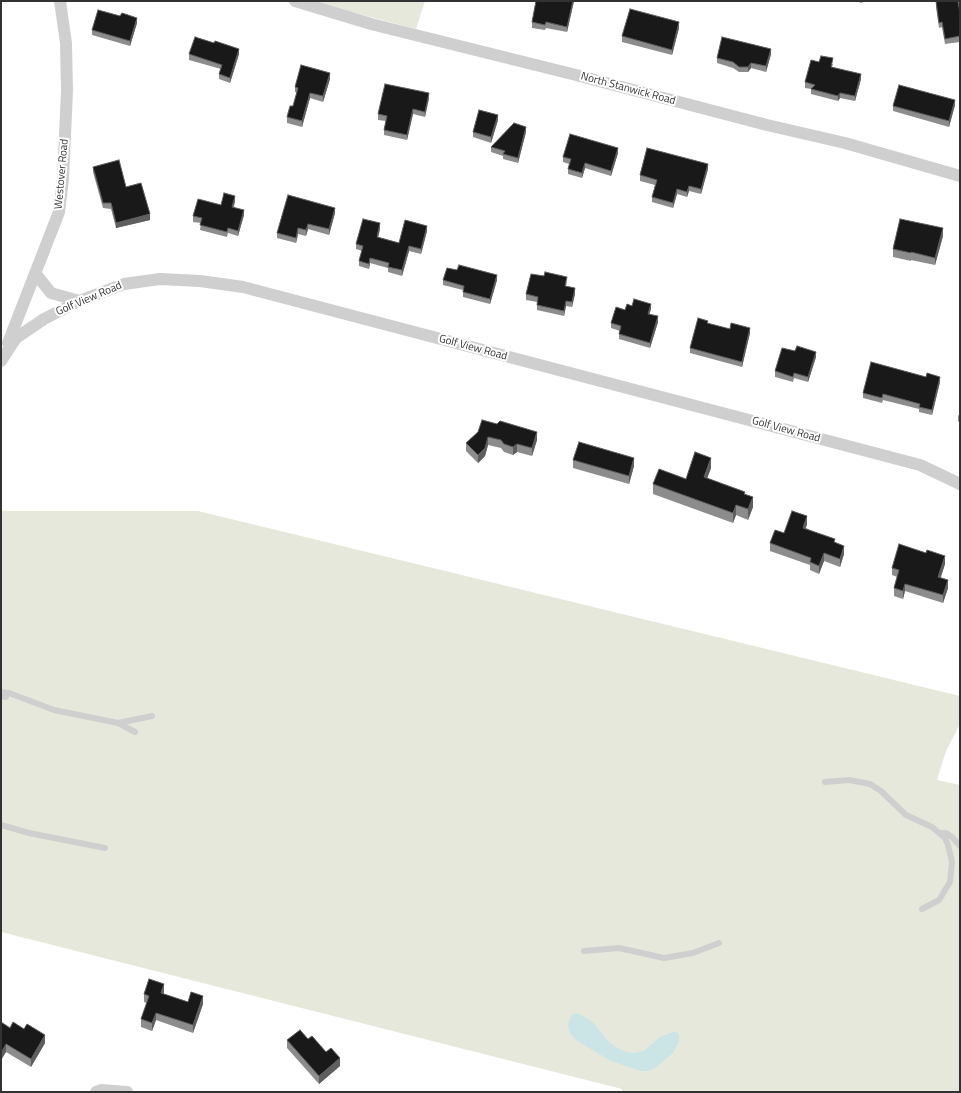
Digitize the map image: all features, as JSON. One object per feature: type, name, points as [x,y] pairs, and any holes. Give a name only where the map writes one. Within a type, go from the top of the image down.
[{"type":"street","name":"Westover Road","points":[[1,361],[59,212],[63,179],[67,91],[66,43],[60,1]]},
{"type":"street","name":"North Stanwick Road","points":[[295,1],[371,24],[572,74],[767,125],[845,143],[960,176]]},
{"type":"street","points":[[36,273],[51,294],[79,301]]},
{"type":"street","name":"Golf View Road","points":[[1,361],[16,338],[44,319],[79,301],[124,284],[160,279],[200,281],[242,287],[920,465],[960,484]]},
{"type":"street","points":[[96,1092],[101,1090],[127,1092]]},
{"type":"lane","points":[[1,692],[9,693],[54,710],[118,723],[135,732]]},
{"type":"lane","points":[[118,723],[152,716]]},
{"type":"lane","points":[[825,782],[849,780],[870,784],[881,791],[906,815],[932,828],[945,838],[952,862],[950,882],[939,900],[922,909]]},
{"type":"lane","points":[[1,825],[29,833],[105,848]]},
{"type":"lane","points":[[940,833],[946,833],[960,846]]},
{"type":"lane","points":[[584,951],[619,948],[664,958],[693,953],[718,942]]},
{"type":"shaded area","points":[[309,1],[425,1],[416,29]]},
{"type":"shaded area","points":[[1,511],[198,511],[960,696],[960,724],[946,751],[937,780],[960,785],[960,1092],[622,1092],[622,1089],[1,932]]},
{"type":"water","points":[[578,1013],[593,1022],[607,1040],[614,1046],[626,1052],[635,1053],[645,1050],[660,1037],[673,1032],[677,1032],[679,1035],[679,1042],[673,1053],[655,1068],[648,1071],[641,1071],[609,1060],[576,1040],[570,1033],[568,1026],[572,1015]]},
{"type":"building","points":[[536,1],[573,1],[567,27],[546,22],[545,25],[532,22]]},
{"type":"building","points":[[936,1],[958,1],[960,13],[960,36],[945,39],[942,22],[939,23]]},
{"type":"building","points":[[630,9],[679,22],[672,50],[622,36]]},
{"type":"building","points":[[98,10],[120,16],[122,13],[137,18],[130,41],[92,30]]},
{"type":"building","points":[[195,37],[214,43],[215,41],[239,49],[230,78],[219,74],[222,65],[189,54]]},
{"type":"building","points":[[722,37],[771,49],[766,66],[751,63],[748,67],[739,67],[733,62],[717,58]]},
{"type":"building","points":[[821,56],[833,58],[831,67],[861,74],[855,96],[840,93],[838,96],[811,89],[815,85],[805,82],[811,60],[819,62]]},
{"type":"building","points":[[301,65],[330,73],[323,96],[310,93],[302,121],[287,117],[290,106],[293,106],[298,88],[295,87]]},
{"type":"building","points":[[385,84],[429,93],[425,112],[413,109],[407,135],[384,130],[387,116],[378,114]]},
{"type":"building","points":[[899,85],[955,100],[949,121],[893,106]]},
{"type":"building","points":[[479,110],[498,115],[491,137],[473,132]]},
{"type":"building","points":[[514,123],[526,127],[518,158],[503,154],[505,151],[491,147]]},
{"type":"building","points":[[570,134],[618,148],[611,171],[585,163],[582,173],[568,169],[571,159],[563,157]]},
{"type":"building","points":[[647,148],[708,164],[701,189],[689,186],[687,192],[677,189],[673,203],[652,197],[657,180],[640,175]]},
{"type":"building","points":[[119,160],[126,187],[141,183],[150,214],[116,223],[111,203],[103,203],[93,167]]},
{"type":"building","points":[[224,193],[235,196],[232,207],[244,210],[238,231],[228,228],[227,232],[200,225],[202,218],[193,216],[198,199],[221,205]]},
{"type":"building","points":[[288,195],[335,208],[329,229],[308,224],[306,230],[298,228],[296,238],[277,233]]},
{"type":"building","points":[[363,219],[380,223],[377,237],[399,243],[405,220],[427,226],[421,249],[409,246],[402,270],[388,267],[389,263],[370,258],[369,264],[359,261],[363,246],[356,244]]},
{"type":"building","points":[[900,219],[943,228],[935,258],[893,249]]},
{"type":"building","points":[[459,265],[497,275],[490,299],[463,292],[464,286],[443,280],[447,268],[457,270]]},
{"type":"building","points":[[545,272],[567,277],[565,286],[575,288],[572,302],[566,301],[564,311],[537,305],[538,297],[526,294],[531,274],[544,276]]},
{"type":"building","points":[[634,299],[651,304],[648,314],[658,316],[650,343],[619,334],[621,326],[611,323],[616,307],[625,310],[627,304],[632,306]]},
{"type":"building","points":[[698,318],[708,321],[707,323],[730,329],[731,323],[750,328],[742,362],[690,348]]},
{"type":"building","points":[[797,346],[816,352],[808,377],[794,373],[793,377],[775,371],[782,348],[795,351]]},
{"type":"building","points":[[871,362],[926,377],[927,373],[940,377],[932,410],[919,407],[920,404],[883,394],[882,398],[863,393]]},
{"type":"building","points":[[482,420],[497,424],[500,421],[537,432],[532,448],[517,444],[513,447],[504,444],[501,440],[488,437],[485,448],[478,455],[466,443],[478,432]]},
{"type":"building","points":[[579,442],[634,458],[629,476],[573,460]]},
{"type":"building","points":[[695,452],[711,458],[704,477],[745,492],[744,494],[753,497],[748,509],[736,505],[733,513],[653,484],[659,469],[686,479]]},
{"type":"building","points":[[792,511],[807,516],[803,528],[835,539],[834,542],[844,546],[840,559],[824,553],[819,566],[810,562],[811,558],[770,543],[775,530],[784,533]]},
{"type":"building","points":[[899,544],[926,553],[927,550],[945,556],[938,577],[948,580],[943,595],[905,584],[903,591],[894,588],[899,570],[892,568]]},
{"type":"building","points":[[149,979],[164,984],[161,993],[188,1002],[191,992],[203,996],[193,1025],[156,1013],[152,1023],[141,1019],[149,996],[144,994]]},
{"type":"building","points":[[1,1022],[10,1028],[13,1022],[24,1029],[27,1024],[45,1035],[31,1059],[6,1044],[1,1053]]},
{"type":"building","points":[[300,1030],[308,1039],[312,1036],[326,1052],[331,1048],[340,1058],[319,1076],[287,1040]]}]
